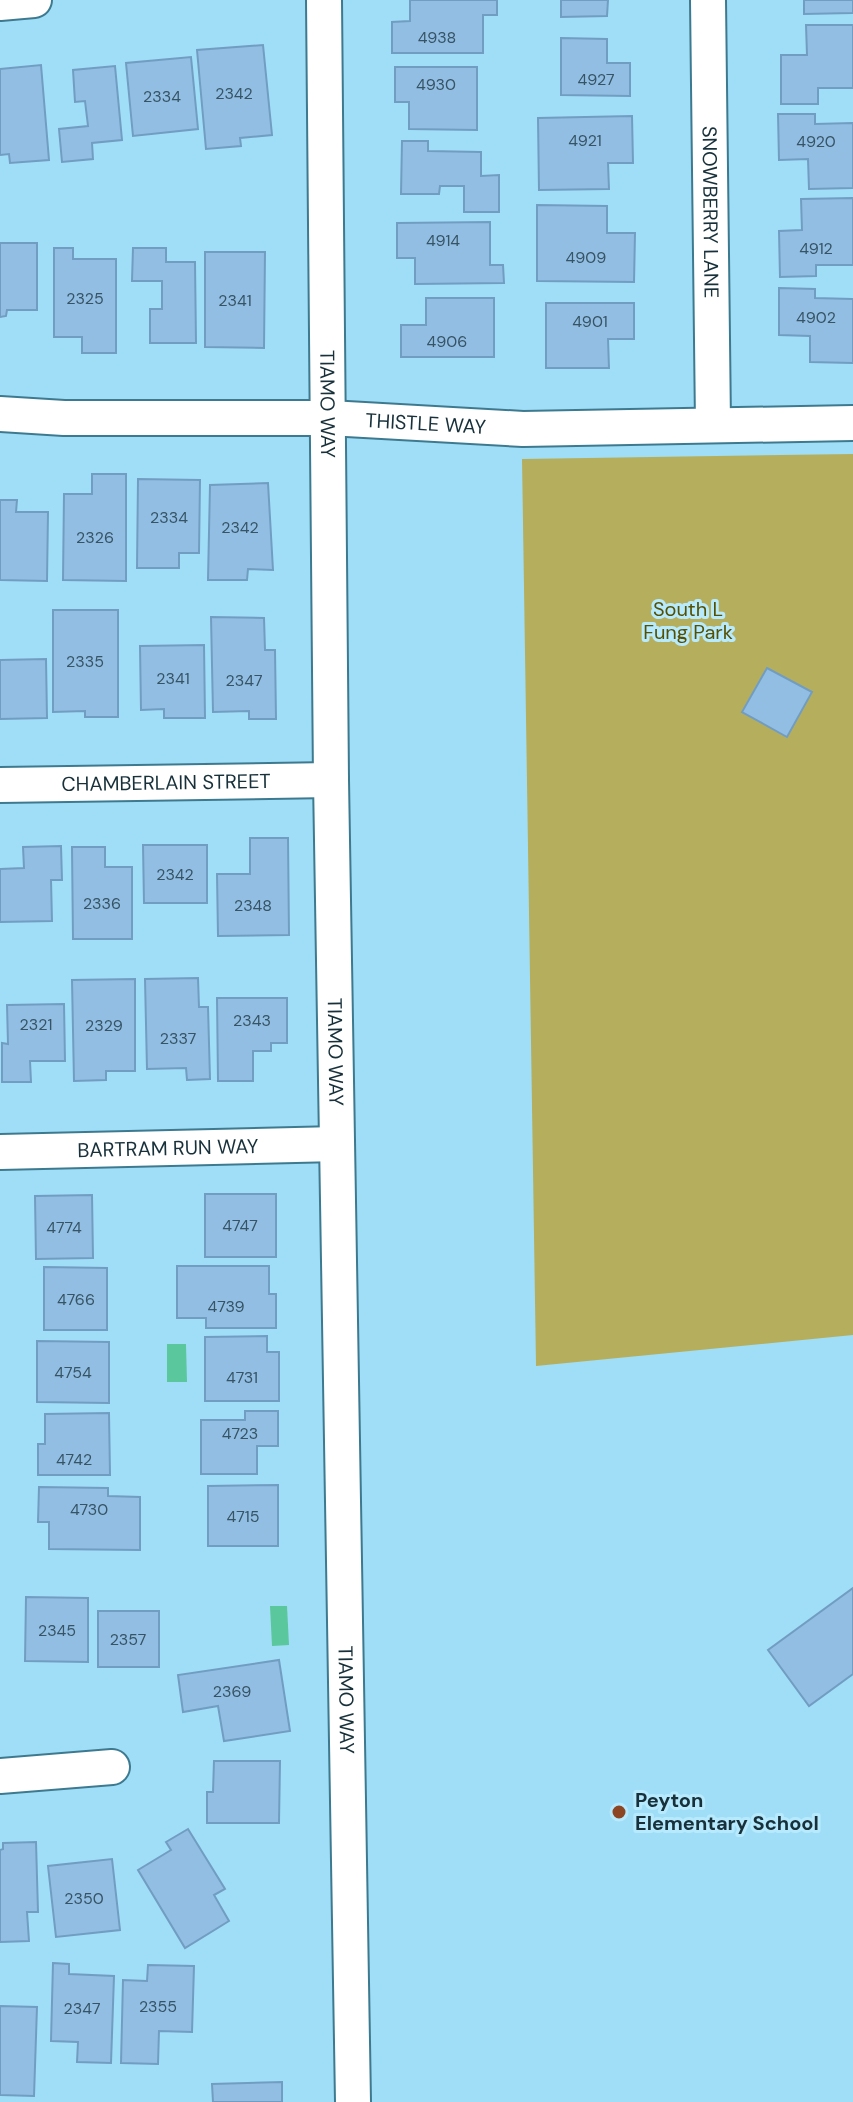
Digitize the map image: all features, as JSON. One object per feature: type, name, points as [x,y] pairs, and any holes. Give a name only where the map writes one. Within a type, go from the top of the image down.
[{"type":"street","points":[[0,3],[34,0]]},
{"type":"street","name":"TIAMO WAY","points":[[324,0],[331,780],[353,2102]]},
{"type":"street","name":"SNOWBERRY LANE","points":[[708,0],[713,424]]},
{"type":"street","name":"THISTLE WAY","points":[[0,414],[64,418],[329,418],[523,429],[853,423]]},
{"type":"street","name":"CHAMBERLAIN STREET","points":[[0,785],[331,780]]},
{"type":"street","name":"BARTRAM RUN WAY","points":[[0,1152],[337,1144]]},
{"type":"street","points":[[0,1776],[112,1767]]},
{"type":"green space","name":"South L Fung Park","points":[[853,454],[853,1335],[536,1366],[522,459]]},
{"type":"shaded area","points":[[167,1344],[186,1344],[187,1382],[167,1382]]},
{"type":"shaded area","points":[[270,1606],[287,1606],[289,1645],[272,1646]]},
{"type":"building","points":[[410,0],[497,0],[497,15],[483,15],[483,53],[392,53],[392,22],[410,21]]},
{"type":"building","points":[[561,0],[608,0],[607,16],[561,17]]},
{"type":"building","points":[[804,0],[853,0],[853,13],[804,14]]},
{"type":"building","points":[[806,25],[853,25],[853,88],[818,88],[818,104],[781,104],[781,55],[807,55]]},
{"type":"building","points":[[561,38],[607,39],[607,63],[630,63],[630,96],[561,95]]},
{"type":"building","points":[[263,45],[272,135],[240,138],[241,146],[206,149],[197,50]]},
{"type":"building","points":[[191,57],[198,129],[133,136],[126,63]]},
{"type":"building","points":[[41,65],[49,160],[10,163],[9,154],[0,155],[0,69]]},
{"type":"building","points":[[115,66],[122,140],[92,143],[93,159],[62,162],[59,129],[88,126],[85,101],[75,102],[73,70]]},
{"type":"building","points":[[395,67],[477,67],[477,130],[409,129],[409,102],[395,102]]},
{"type":"building","points":[[778,114],[815,114],[815,124],[853,123],[853,188],[809,189],[808,159],[779,160]]},
{"type":"building","points":[[632,116],[633,163],[608,163],[609,189],[539,190],[538,118]]},
{"type":"building","points":[[402,141],[428,141],[428,151],[481,152],[481,176],[499,175],[499,212],[464,212],[464,186],[440,186],[439,194],[401,194]]},
{"type":"building","points":[[853,198],[853,265],[816,265],[816,276],[780,277],[779,231],[802,230],[801,199]]},
{"type":"building","points":[[537,205],[607,206],[607,233],[635,233],[634,282],[537,281]]},
{"type":"building","points":[[490,222],[490,265],[503,265],[504,283],[415,284],[415,258],[397,258],[397,223]]},
{"type":"building","points":[[0,243],[37,243],[37,310],[7,310],[6,316],[0,317]]},
{"type":"building","points":[[54,248],[73,248],[73,259],[116,259],[116,353],[82,353],[82,337],[54,337]]},
{"type":"building","points":[[133,248],[166,248],[166,262],[195,262],[196,343],[150,343],[150,309],[162,309],[162,281],[132,281]]},
{"type":"building","points":[[205,252],[265,252],[264,348],[205,347]]},
{"type":"building","points":[[779,288],[815,289],[815,298],[853,299],[853,363],[810,362],[810,336],[779,335]]},
{"type":"building","points":[[426,298],[494,298],[494,357],[401,357],[401,325],[426,325]]},
{"type":"building","points":[[546,303],[634,303],[634,339],[608,339],[609,368],[546,368]]},
{"type":"building","points":[[92,474],[126,474],[126,581],[63,580],[64,494],[92,494]]},
{"type":"building","points":[[138,479],[200,480],[199,553],[179,553],[179,568],[137,568]]},
{"type":"building","points":[[268,483],[273,570],[248,569],[247,580],[208,580],[210,485]]},
{"type":"building","points":[[0,500],[17,500],[16,512],[48,512],[47,581],[0,580]]},
{"type":"building","points":[[53,610],[118,610],[118,717],[85,717],[85,711],[53,712]]},
{"type":"building","points":[[211,617],[264,618],[265,650],[275,650],[276,719],[249,719],[249,711],[213,712]]},
{"type":"building","points":[[204,645],[205,718],[164,718],[164,709],[141,710],[140,646]]},
{"type":"building","points":[[46,659],[47,718],[0,719],[0,660]]},
{"type":"building","points":[[767,668],[812,692],[787,737],[742,712]]},
{"type":"building","points":[[250,838],[288,838],[289,935],[218,936],[217,874],[250,874]]},
{"type":"building","points":[[143,845],[207,845],[207,903],[144,903]]},
{"type":"building","points":[[61,846],[62,880],[51,880],[52,921],[0,922],[0,869],[24,868],[23,847]]},
{"type":"building","points":[[72,847],[105,847],[105,867],[132,867],[132,939],[73,939]]},
{"type":"building","points":[[198,978],[199,1007],[208,1007],[210,1079],[187,1080],[186,1068],[147,1069],[145,979]]},
{"type":"building","points":[[135,979],[135,1071],[106,1071],[106,1080],[74,1081],[72,980]]},
{"type":"building","points":[[217,998],[287,998],[287,1043],[271,1043],[271,1051],[253,1051],[253,1081],[218,1081]]},
{"type":"building","points":[[64,1004],[65,1061],[30,1061],[31,1082],[2,1082],[2,1043],[8,1044],[7,1005]]},
{"type":"building","points":[[205,1194],[276,1194],[276,1257],[205,1257]]},
{"type":"building","points":[[92,1195],[93,1258],[36,1259],[35,1196]]},
{"type":"building","points":[[177,1266],[269,1266],[269,1294],[276,1294],[276,1328],[206,1328],[206,1318],[177,1318]]},
{"type":"building","points":[[44,1267],[107,1268],[107,1330],[44,1330]]},
{"type":"building","points":[[267,1336],[267,1352],[279,1352],[279,1401],[205,1401],[205,1337]]},
{"type":"building","points":[[37,1341],[109,1342],[109,1403],[37,1402]]},
{"type":"building","points":[[245,1411],[278,1411],[278,1446],[257,1446],[257,1474],[201,1474],[201,1420],[245,1420]]},
{"type":"building","points":[[109,1413],[110,1475],[38,1475],[38,1444],[45,1444],[45,1414]]},
{"type":"building","points":[[278,1485],[278,1546],[208,1546],[208,1486]]},
{"type":"building","points":[[39,1487],[108,1488],[108,1496],[140,1497],[140,1550],[49,1549],[49,1522],[38,1522]]},
{"type":"building","points":[[853,1588],[853,1674],[809,1706],[768,1650]]},
{"type":"building","points":[[26,1597],[88,1598],[88,1662],[25,1661]]},
{"type":"building","points":[[98,1611],[159,1611],[159,1667],[98,1667]]},
{"type":"building","points":[[279,1660],[290,1731],[224,1741],[218,1706],[183,1712],[178,1675]]},
{"type":"building","points":[[214,1761],[280,1761],[279,1823],[207,1823],[207,1792],[213,1792]]},
{"type":"building","points":[[188,1829],[225,1889],[214,1895],[229,1921],[185,1948],[138,1870],[171,1850],[166,1842]]},
{"type":"building","points":[[36,1842],[38,1912],[27,1912],[29,1941],[0,1942],[0,1850],[3,1843]]},
{"type":"building","points":[[112,1859],[120,1930],[56,1937],[48,1866]]},
{"type":"building","points":[[53,1963],[69,1964],[69,1974],[114,1976],[111,2063],[77,2062],[78,2042],[51,2041]]},
{"type":"building","points":[[148,1965],[194,1966],[192,2032],[159,2031],[158,2064],[121,2063],[123,1980],[147,1981]]},
{"type":"building","points":[[0,2006],[37,2007],[34,2096],[0,2095]]},
{"type":"building","points":[[282,2082],[282,2102],[213,2102],[212,2084]]},
{"type":"place","name":"Peyton Elementary School","points":[[619,1812]]}]
